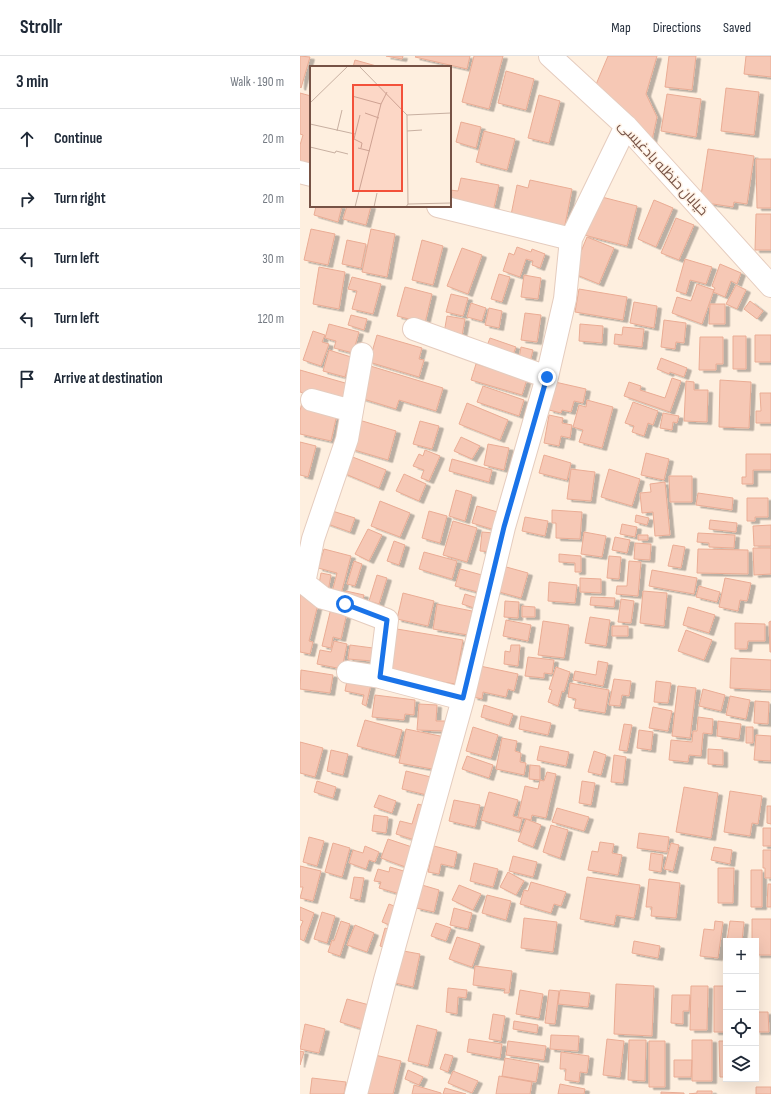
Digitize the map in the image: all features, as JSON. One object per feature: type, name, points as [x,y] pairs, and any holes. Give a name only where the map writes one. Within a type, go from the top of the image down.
[{"type":"street","name":"خیابان حنظله بادغیسی","points":[[550,56],[626,126],[771,286]]},
{"type":"street","points":[[356,1094],[385,980],[463,698],[504,527],[547,377],[565,299],[572,239],[626,126]]},
{"type":"street","points":[[300,172],[310,175]]},
{"type":"street","points":[[442,207],[572,239]]},
{"type":"street","points":[[414,329],[547,377]]},
{"type":"street","points":[[362,354],[347,439],[307,537],[304,583],[323,598],[345,604],[387,620],[380,677]]},
{"type":"street","points":[[312,400],[352,411]]},
{"type":"street","points":[[348,672],[380,677],[463,698]]},
{"type":"building","points":[[300,56],[310,57],[301,88],[300,87]]},
{"type":"building","points":[[386,56],[403,56],[402,59]]},
{"type":"building","points":[[470,56],[467,69],[415,57]]},
{"type":"building","points":[[474,56],[503,56],[489,109],[462,102]]},
{"type":"building","points":[[608,56],[657,56],[646,94],[657,117],[651,145],[592,94]]},
{"type":"building","points":[[669,56],[696,56],[692,90],[665,87]]},
{"type":"building","points":[[746,56],[771,56],[771,77],[744,74]]},
{"type":"building","points":[[355,60],[376,66],[353,66]]},
{"type":"building","points":[[506,71],[534,79],[526,110],[498,103]]},
{"type":"building","points":[[726,88],[759,92],[754,135],[721,131]]},
{"type":"building","points":[[300,93],[310,96],[310,166],[300,163],[300,145],[303,135],[300,134]]},
{"type":"building","points":[[667,94],[701,99],[696,137],[661,131]]},
{"type":"building","points":[[539,95],[560,101],[549,143],[528,138]]},
{"type":"building","points":[[461,122],[481,127],[476,148],[456,142]]},
{"type":"building","points":[[484,131],[515,139],[507,170],[476,162]]},
{"type":"building","points":[[708,149],[754,156],[747,204],[734,202],[733,207],[700,202]]},
{"type":"building","points":[[756,159],[771,159],[771,208],[757,208]]},
{"type":"building","points":[[461,178],[499,185],[493,212],[451,203],[451,190],[458,191]]},
{"type":"building","points":[[530,180],[572,189],[564,230],[510,220],[517,185],[528,188]]},
{"type":"building","points":[[594,195],[637,206],[627,246],[584,235]]},
{"type":"building","points":[[654,200],[673,208],[656,247],[638,239]]},
{"type":"building","points":[[316,207],[342,207],[338,222],[314,215]]},
{"type":"building","points":[[347,207],[371,207],[366,225],[343,219]]},
{"type":"building","points":[[756,214],[771,214],[771,250],[755,250]]},
{"type":"building","points":[[676,218],[694,225],[679,260],[661,253]]},
{"type":"building","points":[[311,229],[335,234],[328,265],[304,260]]},
{"type":"building","points":[[371,229],[395,234],[387,277],[362,272]]},
{"type":"building","points":[[587,237],[614,248],[599,284],[572,273]]},
{"type":"building","points":[[347,240],[366,244],[361,268],[342,264]]},
{"type":"building","points":[[422,240],[443,246],[433,285],[412,280]]},
{"type":"building","points":[[517,247],[531,252],[532,249],[545,254],[540,268],[532,265],[533,261],[526,259],[520,277],[503,271],[509,253],[514,255]]},
{"type":"building","points":[[462,248],[482,255],[468,294],[447,286]]},
{"type":"building","points":[[685,259],[712,267],[706,284],[690,280],[686,294],[676,291]]},
{"type":"building","points":[[720,264],[741,273],[737,284],[731,281],[725,297],[713,292],[715,288],[712,286]]},
{"type":"building","points":[[319,267],[345,272],[339,309],[313,304]]},
{"type":"building","points":[[499,274],[510,277],[502,302],[491,299]]},
{"type":"building","points":[[524,275],[541,278],[538,299],[521,297]]},
{"type":"building","points":[[352,277],[381,284],[373,314],[352,309],[357,291],[348,289]]},
{"type":"building","points":[[697,284],[714,290],[702,324],[672,313],[677,297],[691,301]]},
{"type":"building","points":[[736,285],[746,290],[737,309],[726,304]]},
{"type":"building","points":[[405,287],[432,294],[425,323],[397,316]]},
{"type":"building","points":[[579,289],[627,297],[623,320],[575,312]]},
{"type":"building","points":[[451,294],[468,298],[463,316],[446,312]]},
{"type":"building","points":[[750,301],[763,311],[757,319],[744,309]]},
{"type":"building","points":[[634,302],[657,306],[654,328],[630,323]]},
{"type":"building","points":[[471,303],[486,308],[482,321],[467,317]]},
{"type":"building","points":[[710,304],[725,304],[725,324],[709,324]]},
{"type":"building","points":[[489,308],[502,311],[499,328],[485,325]]},
{"type":"building","points":[[525,313],[541,315],[537,342],[521,340]]},
{"type":"building","points":[[351,315],[367,319],[364,330],[348,325]]},
{"type":"building","points":[[447,316],[465,319],[462,336],[444,333]]},
{"type":"building","points":[[664,320],[686,323],[684,343],[676,342],[675,349],[661,347]]},
{"type":"building","points":[[329,324],[359,332],[353,353],[334,348],[336,341],[325,338]]},
{"type":"building","points":[[580,324],[603,326],[602,343],[579,341]]},
{"type":"building","points":[[623,327],[644,329],[642,347],[614,344],[615,334],[622,335]]},
{"type":"building","points":[[313,331],[325,335],[322,342],[329,344],[321,366],[303,360]]},
{"type":"building","points":[[377,335],[422,348],[419,359],[424,360],[419,377],[369,362]]},
{"type":"building","points":[[755,335],[771,335],[771,362],[755,362]]},
{"type":"building","points":[[733,336],[746,336],[746,369],[733,369]]},
{"type":"building","points":[[700,337],[723,337],[723,364],[716,364],[716,370],[699,370]]},
{"type":"building","points":[[490,338],[516,347],[511,360],[485,351]]},
{"type":"building","points":[[521,347],[533,350],[529,366],[518,364]]},
{"type":"building","points":[[329,350],[351,357],[345,377],[323,371]]},
{"type":"building","points":[[661,358],[687,368],[684,377],[670,372],[669,374],[657,369]]},
{"type":"building","points":[[476,364],[527,379],[522,395],[471,380]]},
{"type":"building","points":[[367,365],[443,388],[436,411],[399,400],[396,409],[357,397]]},
{"type":"building","points":[[300,370],[352,385],[346,405],[300,392]]},
{"type":"building","points":[[672,378],[681,381],[670,412],[624,396],[629,382],[641,386],[640,390],[665,398]]},
{"type":"building","points":[[720,380],[751,382],[749,428],[719,427]]},
{"type":"building","points":[[686,381],[694,382],[694,390],[708,390],[707,422],[684,421]]},
{"type":"building","points":[[555,382],[586,389],[583,403],[574,401],[571,412],[562,410],[561,413],[549,410]]},
{"type":"building","points":[[483,386],[524,400],[519,416],[477,402]]},
{"type":"building","points":[[760,393],[771,393],[771,423],[756,423],[756,411],[761,411]]},
{"type":"building","points":[[587,400],[613,407],[602,448],[579,442],[583,430],[573,427],[579,405],[586,407]]},
{"type":"building","points":[[302,402],[338,410],[331,441],[300,434],[300,411]]},
{"type":"building","points":[[633,402],[658,411],[653,425],[648,423],[644,436],[632,432],[634,426],[625,423]]},
{"type":"building","points":[[467,403],[508,420],[500,440],[459,424]]},
{"type":"building","points":[[663,413],[679,416],[677,423],[673,422],[672,430],[660,428]]},
{"type":"building","points":[[549,415],[563,418],[562,423],[572,425],[570,438],[561,436],[559,446],[544,443]]},
{"type":"building","points":[[359,420],[396,431],[388,460],[351,449]]},
{"type":"building","points":[[420,421],[439,426],[432,449],[413,444]]},
{"type":"building","points":[[461,437],[480,446],[472,459],[454,451]]},
{"type":"building","points":[[300,442],[316,446],[308,477],[300,475]]},
{"type":"building","points":[[488,444],[509,448],[504,470],[484,465]]},
{"type":"building","points":[[425,450],[440,456],[429,481],[421,478],[424,470],[413,466],[419,454],[423,456]]},
{"type":"building","points":[[646,453],[669,459],[664,480],[641,475]]},
{"type":"building","points":[[746,454],[771,454],[771,470],[753,470],[753,484],[742,484],[742,477],[746,477]]},
{"type":"building","points":[[544,455],[571,463],[567,480],[539,473]]},
{"type":"building","points":[[350,456],[386,470],[379,488],[343,473]]},
{"type":"building","points":[[452,459],[492,470],[489,482],[449,471]]},
{"type":"building","points":[[571,469],[595,472],[591,501],[567,499]]},
{"type":"building","points":[[609,469],[640,479],[632,506],[601,497]]},
{"type":"building","points":[[404,474],[426,484],[419,501],[396,491]]},
{"type":"building","points":[[669,476],[692,476],[692,502],[670,502]]},
{"type":"building","points":[[665,482],[670,535],[655,536],[653,512],[642,513],[640,493],[651,492],[650,484]]},
{"type":"building","points":[[456,490],[472,495],[465,521],[449,516]]},
{"type":"building","points":[[698,493],[733,498],[732,510],[696,505]]},
{"type":"building","points":[[747,498],[768,498],[768,517],[755,517],[755,521],[747,521]]},
{"type":"building","points":[[380,501],[410,513],[400,537],[371,526]]},
{"type":"building","points":[[477,506],[501,513],[495,530],[472,523]]},
{"type":"building","points":[[329,510],[355,518],[350,532],[325,523]]},
{"type":"building","points":[[552,510],[582,512],[580,539],[556,538],[556,523],[552,523]]},
{"type":"building","points":[[429,511],[447,516],[440,543],[422,538]]},
{"type":"building","points":[[636,515],[649,518],[647,525],[635,522]]},
{"type":"building","points":[[525,517],[548,521],[545,536],[522,531]]},
{"type":"building","points":[[710,520],[737,523],[736,532],[709,529]]},
{"type":"building","points":[[453,521],[477,528],[467,562],[443,555]]},
{"type":"building","points":[[622,524],[637,527],[635,537],[620,534]]},
{"type":"building","points":[[771,525],[771,546],[754,546],[753,526]]},
{"type":"building","points":[[368,529],[382,535],[369,561],[355,554]]},
{"type":"building","points":[[482,532],[494,533],[492,552],[480,551]]},
{"type":"building","points":[[584,532],[606,536],[602,557],[581,554]]},
{"type":"building","points":[[698,533],[735,535],[734,548],[709,547],[709,543],[697,542]]},
{"type":"building","points":[[638,535],[648,535],[648,540],[638,540]]},
{"type":"building","points":[[615,537],[630,540],[627,553],[612,550]]},
{"type":"building","points":[[394,541],[405,545],[399,565],[387,561]]},
{"type":"building","points":[[635,543],[651,544],[650,560],[634,559]]},
{"type":"building","points":[[673,545],[685,547],[681,568],[668,566]]},
{"type":"building","points":[[753,548],[771,548],[771,574],[754,575]]},
{"type":"building","points":[[324,549],[351,556],[341,594],[332,592],[337,573],[318,568]]},
{"type":"building","points":[[698,549],[748,550],[748,574],[697,573]]},
{"type":"building","points":[[424,552],[457,561],[452,579],[419,569]]},
{"type":"building","points":[[559,554],[581,556],[581,572],[575,572],[575,563],[559,562]]},
{"type":"building","points":[[609,556],[621,557],[619,579],[607,578]]},
{"type":"building","points":[[354,561],[362,564],[355,586],[347,584]]},
{"type":"building","points":[[629,561],[641,562],[638,596],[616,594],[617,586],[627,586]]},
{"type":"building","points":[[499,565],[528,573],[521,598],[492,590]]},
{"type":"building","points":[[460,569],[482,575],[478,592],[455,586]]},
{"type":"building","points":[[652,570],[697,578],[694,594],[649,586]]},
{"type":"building","points":[[321,573],[331,575],[328,592],[318,590]]},
{"type":"building","points":[[377,575],[387,578],[379,604],[369,601]]},
{"type":"building","points":[[580,578],[601,579],[601,593],[580,592]]},
{"type":"building","points":[[725,578],[751,583],[747,601],[740,600],[738,611],[719,607]]},
{"type":"building","points":[[549,582],[577,585],[575,603],[548,601]]},
{"type":"building","points":[[699,586],[720,592],[717,602],[696,597]]},
{"type":"building","points":[[346,591],[364,595],[362,604],[344,600]]},
{"type":"building","points":[[643,591],[667,593],[664,626],[640,623]]},
{"type":"building","points":[[403,593],[434,601],[428,626],[397,619]]},
{"type":"building","points":[[465,594],[481,599],[477,609],[462,604]]},
{"type":"building","points":[[300,595],[319,600],[309,641],[313,642],[310,654],[300,652]]},
{"type":"building","points":[[591,597],[615,598],[614,607],[590,605]]},
{"type":"building","points":[[621,599],[634,601],[631,623],[618,622]]},
{"type":"building","points":[[505,601],[519,602],[518,618],[504,617]]},
{"type":"building","points":[[332,604],[348,608],[341,639],[333,637],[331,648],[322,646]]},
{"type":"building","points":[[437,604],[472,611],[468,635],[433,629]]},
{"type":"building","points":[[522,606],[535,607],[535,617],[522,617]]},
{"type":"building","points":[[688,607],[715,615],[709,633],[683,625]]},
{"type":"building","points":[[590,617],[610,620],[606,646],[585,643]]},
{"type":"building","points":[[506,620],[531,625],[528,641],[503,636]]},
{"type":"building","points":[[543,621],[569,625],[564,658],[538,655]]},
{"type":"building","points":[[771,621],[771,652],[770,652],[769,622]]},
{"type":"building","points":[[735,623],[765,624],[765,641],[748,641],[747,649],[735,649]]},
{"type":"building","points":[[612,626],[628,626],[628,636],[612,636]]},
{"type":"building","points":[[397,629],[463,640],[455,684],[389,673]]},
{"type":"building","points":[[686,630],[712,640],[704,660],[678,651]]},
{"type":"building","points":[[334,641],[347,644],[342,669],[317,664],[320,650],[331,652]]},
{"type":"building","points":[[350,645],[373,648],[372,661],[348,659]]},
{"type":"building","points":[[511,645],[520,645],[518,666],[504,664],[505,651],[510,652]]},
{"type":"building","points":[[528,657],[554,660],[552,674],[544,673],[544,678],[525,676]]},
{"type":"building","points":[[731,658],[771,660],[771,690],[730,688]]},
{"type":"building","points":[[598,661],[608,663],[603,686],[573,680],[575,671],[596,675]]},
{"type":"building","points":[[480,666],[518,674],[514,691],[508,689],[506,697],[483,692],[482,699],[473,697]]},
{"type":"building","points":[[556,667],[570,672],[564,692],[562,691],[558,706],[548,702],[552,690],[549,689]]},
{"type":"building","points":[[301,670],[333,675],[330,693],[300,689]]},
{"type":"building","points":[[348,675],[372,680],[366,706],[362,704],[364,695],[345,691]]},
{"type":"building","points":[[614,679],[631,681],[629,696],[622,695],[620,706],[609,705]]},
{"type":"building","points":[[656,681],[671,683],[668,703],[654,702]]},
{"type":"building","points":[[570,683],[609,690],[605,713],[574,708],[576,699],[568,697]]},
{"type":"building","points":[[678,686],[696,688],[690,738],[672,736]]},
{"type":"building","points":[[703,689],[725,695],[721,711],[699,706]]},
{"type":"building","points":[[375,695],[415,700],[414,715],[405,714],[404,720],[372,717]]},
{"type":"building","points":[[730,696],[750,700],[746,719],[726,715]]},
{"type":"building","points":[[755,701],[769,702],[768,724],[754,723]]},
{"type":"building","points":[[419,704],[437,705],[436,721],[445,721],[444,731],[417,730]]},
{"type":"building","points":[[484,705],[513,714],[509,725],[481,717]]},
{"type":"building","points":[[653,707],[672,711],[668,731],[649,728]]},
{"type":"building","points":[[521,716],[551,723],[548,735],[519,729]]},
{"type":"building","points":[[698,717],[713,719],[712,734],[703,733],[701,756],[689,755],[688,762],[669,760],[671,740],[692,742],[693,731],[697,731]]},
{"type":"building","points":[[365,720],[402,730],[395,756],[357,746]]},
{"type":"building","points":[[718,721],[741,724],[739,739],[717,736]]},
{"type":"building","points":[[624,724],[632,725],[627,751],[619,750]]},
{"type":"building","points":[[473,727],[498,735],[491,758],[466,751]]},
{"type":"building","points":[[746,727],[753,727],[753,743],[746,743]]},
{"type":"building","points":[[406,729],[445,737],[438,770],[399,763]]},
{"type":"building","points":[[639,730],[653,732],[651,750],[637,748]]},
{"type":"building","points":[[756,735],[771,736],[771,761],[754,760]]},
{"type":"building","points":[[502,738],[517,741],[515,751],[521,753],[520,762],[526,763],[524,775],[496,769]]},
{"type":"building","points":[[300,742],[323,748],[315,777],[300,773]]},
{"type":"building","points":[[540,746],[569,752],[566,766],[537,760]]},
{"type":"building","points":[[708,749],[723,750],[723,765],[708,764]]},
{"type":"building","points":[[331,750],[348,754],[343,775],[327,771]]},
{"type":"building","points":[[594,751],[606,755],[601,775],[588,772]]},
{"type":"building","points":[[614,755],[626,757],[623,783],[611,782]]},
{"type":"building","points":[[467,756],[493,765],[489,778],[462,769]]},
{"type":"building","points":[[530,765],[540,766],[540,780],[529,779]]},
{"type":"building","points":[[406,771],[435,778],[431,796],[402,789]]},
{"type":"building","points":[[547,772],[556,774],[546,818],[532,815],[531,820],[518,817],[525,786],[538,789],[540,780],[544,781]]},
{"type":"building","points":[[317,781],[336,787],[333,798],[314,792]]},
{"type":"building","points":[[582,781],[595,783],[591,805],[579,803]]},
{"type":"building","points":[[684,787],[718,793],[711,838],[676,832]]},
{"type":"building","points":[[730,791],[762,796],[758,824],[752,823],[750,836],[724,832]]},
{"type":"building","points":[[489,792],[518,800],[513,816],[522,819],[519,831],[481,820]]},
{"type":"building","points":[[379,795],[396,801],[392,813],[374,807]]},
{"type":"building","points":[[454,800],[480,805],[475,827],[449,821]]},
{"type":"building","points":[[418,804],[431,808],[421,842],[396,834],[400,821],[412,824]]},
{"type":"building","points":[[767,806],[771,806],[771,824],[767,823]]},
{"type":"building","points":[[557,808],[589,817],[584,831],[552,822]]},
{"type":"building","points":[[374,815],[388,817],[386,833],[372,831]]},
{"type":"building","points":[[526,819],[541,825],[533,847],[518,841]]},
{"type":"building","points":[[551,825],[568,830],[560,858],[543,852]]},
{"type":"building","points":[[763,828],[771,828],[771,846],[763,846]]},
{"type":"building","points":[[639,833],[669,837],[667,852],[637,848]]},
{"type":"building","points":[[309,837],[324,841],[317,866],[303,862]]},
{"type":"building","points":[[388,839],[418,849],[411,869],[381,858]]},
{"type":"building","points":[[600,842],[614,844],[612,853],[622,855],[618,875],[588,870],[592,851],[598,852]]},
{"type":"building","points":[[333,843],[350,848],[342,877],[325,872]]},
{"type":"building","points":[[671,843],[679,845],[673,871],[664,869]]},
{"type":"building","points":[[365,846],[379,852],[375,862],[369,860],[366,869],[349,863],[353,850],[363,853]]},
{"type":"building","points":[[434,846],[457,852],[454,867],[441,864],[439,874],[428,872]]},
{"type":"building","points":[[714,847],[732,850],[730,864],[711,860]]},
{"type":"building","points":[[763,850],[771,850],[771,878],[765,878],[765,868],[763,868]]},
{"type":"building","points":[[651,853],[663,855],[661,872],[649,870]]},
{"type":"building","points":[[513,856],[537,862],[533,877],[509,871]]},
{"type":"building","points":[[474,863],[498,869],[493,887],[470,881]]},
{"type":"building","points":[[300,866],[321,871],[313,901],[300,898],[303,887],[300,887]]},
{"type":"building","points":[[390,867],[407,872],[400,894],[379,888],[381,882],[374,881],[378,869],[389,872]]},
{"type":"building","points":[[718,868],[734,868],[733,903],[718,903]]},
{"type":"building","points":[[751,870],[762,870],[762,907],[751,907]]},
{"type":"building","points":[[508,872],[524,881],[516,895],[500,887]]},
{"type":"building","points":[[354,877],[364,878],[360,900],[350,898]]},
{"type":"building","points":[[587,877],[640,885],[634,918],[616,915],[614,925],[580,919]]},
{"type":"building","points":[[649,879],[680,883],[676,918],[651,916],[652,907],[646,907]]},
{"type":"building","points":[[531,882],[566,892],[561,906],[554,904],[551,913],[520,904],[524,890],[528,891]]},
{"type":"building","points":[[768,884],[771,884],[771,907],[767,907]]},
{"type":"building","points":[[422,885],[439,890],[434,912],[416,908]]},
{"type":"building","points":[[459,885],[481,894],[473,910],[452,900]]},
{"type":"building","points":[[487,895],[511,901],[506,920],[482,913]]},
{"type":"building","points":[[389,904],[399,908],[392,926],[382,922]]},
{"type":"building","points":[[300,907],[314,913],[304,941],[300,939],[300,928],[303,921],[300,920]]},
{"type":"building","points":[[454,908],[472,913],[468,929],[450,925]]},
{"type":"building","points":[[322,912],[335,916],[327,943],[314,939]]},
{"type":"building","points":[[524,918],[557,922],[553,952],[521,948]]},
{"type":"building","points":[[752,919],[771,919],[771,955],[759,955],[759,938],[752,938]]},
{"type":"building","points":[[341,921],[350,924],[340,956],[328,952],[332,940],[334,941]]},
{"type":"building","points":[[715,921],[723,922],[718,958],[700,956],[704,929],[714,930]]},
{"type":"building","points":[[730,921],[744,922],[742,938],[727,938]]},
{"type":"building","points":[[436,923],[451,928],[446,941],[431,936]]},
{"type":"building","points":[[355,925],[374,933],[367,952],[347,945]]},
{"type":"building","points":[[385,928],[395,931],[390,949],[380,946]]},
{"type":"building","points":[[457,937],[480,944],[472,967],[449,959]]},
{"type":"building","points":[[634,941],[660,946],[658,958],[632,953]]},
{"type":"building","points":[[398,950],[420,954],[413,987],[391,982]]},
{"type":"building","points":[[475,966],[512,971],[509,993],[504,993],[505,989],[473,985]]},
{"type":"building","points":[[616,984],[654,986],[652,1036],[614,1034]]},
{"type":"building","points":[[691,986],[708,986],[707,1030],[690,1030]]},
{"type":"building","points":[[714,986],[723,986],[723,1032],[714,1032]]},
{"type":"building","points":[[448,988],[467,990],[466,998],[458,997],[457,1014],[446,1012]]},
{"type":"building","points":[[520,990],[543,994],[539,1018],[516,1014]]},
{"type":"building","points":[[549,990],[559,991],[555,1024],[545,1023]]},
{"type":"building","points":[[560,990],[590,993],[588,1007],[558,1004]]},
{"type":"building","points":[[672,995],[690,995],[689,1011],[683,1011],[683,1024],[671,1023]]},
{"type":"building","points":[[347,999],[373,1006],[366,1030],[340,1022]]},
{"type":"building","points":[[759,1012],[768,1012],[769,1032],[759,1032]]},
{"type":"building","points":[[493,1014],[505,1016],[501,1041],[489,1039]]},
{"type":"building","points":[[514,1021],[538,1025],[537,1033],[513,1029]]},
{"type":"building","points":[[305,1024],[325,1029],[319,1053],[300,1049]]},
{"type":"building","points":[[417,1025],[437,1030],[428,1066],[408,1061]]},
{"type":"building","points":[[551,1035],[579,1036],[578,1051],[550,1049]]},
{"type":"building","points":[[469,1039],[502,1044],[500,1058],[467,1052]]},
{"type":"building","points":[[607,1039],[624,1041],[620,1077],[603,1075]]},
{"type":"building","points":[[629,1040],[646,1040],[645,1081],[628,1080]]},
{"type":"building","points":[[692,1040],[712,1040],[712,1081],[692,1081]]},
{"type":"building","points":[[508,1041],[546,1046],[544,1060],[506,1055]]},
{"type":"building","points":[[649,1041],[665,1041],[665,1087],[649,1087]]},
{"type":"building","points":[[719,1041],[723,1041],[723,1077],[720,1077]]},
{"type":"building","points":[[300,1051],[304,1052],[300,1065]]},
{"type":"building","points":[[561,1052],[589,1056],[587,1073],[580,1072],[579,1082],[565,1080],[566,1069],[560,1069]]},
{"type":"building","points":[[445,1054],[453,1056],[448,1072],[440,1069]]},
{"type":"building","points":[[375,1055],[401,1061],[393,1094],[366,1094]]},
{"type":"building","points":[[505,1058],[539,1064],[536,1082],[502,1076]]},
{"type":"building","points":[[674,1060],[692,1060],[691,1077],[674,1077]]},
{"type":"building","points":[[408,1070],[423,1077],[419,1085],[405,1079]]},
{"type":"building","points":[[453,1071],[478,1081],[472,1093],[448,1083]]},
{"type":"building","points":[[499,1076],[532,1082],[530,1094],[496,1094]]},
{"type":"building","points":[[312,1078],[346,1082],[344,1094],[310,1094]]},
{"type":"building","points":[[560,1084],[585,1089],[584,1094],[558,1094]]},
{"type":"building","points":[[414,1085],[441,1093],[441,1094],[412,1094]]},
{"type":"building","points":[[756,1087],[771,1087],[771,1094],[756,1094]]},
{"type":"building","points":[[445,1088],[466,1094],[443,1094]]},
{"type":"building","points":[[697,1091],[712,1091],[712,1094],[689,1094],[697,1093]]},
{"type":"building","points":[[661,1092],[684,1093],[684,1094],[661,1094]]},
{"type":"route","points":[[345,604],[387,620],[380,677],[463,698],[504,527],[547,377]]}]
